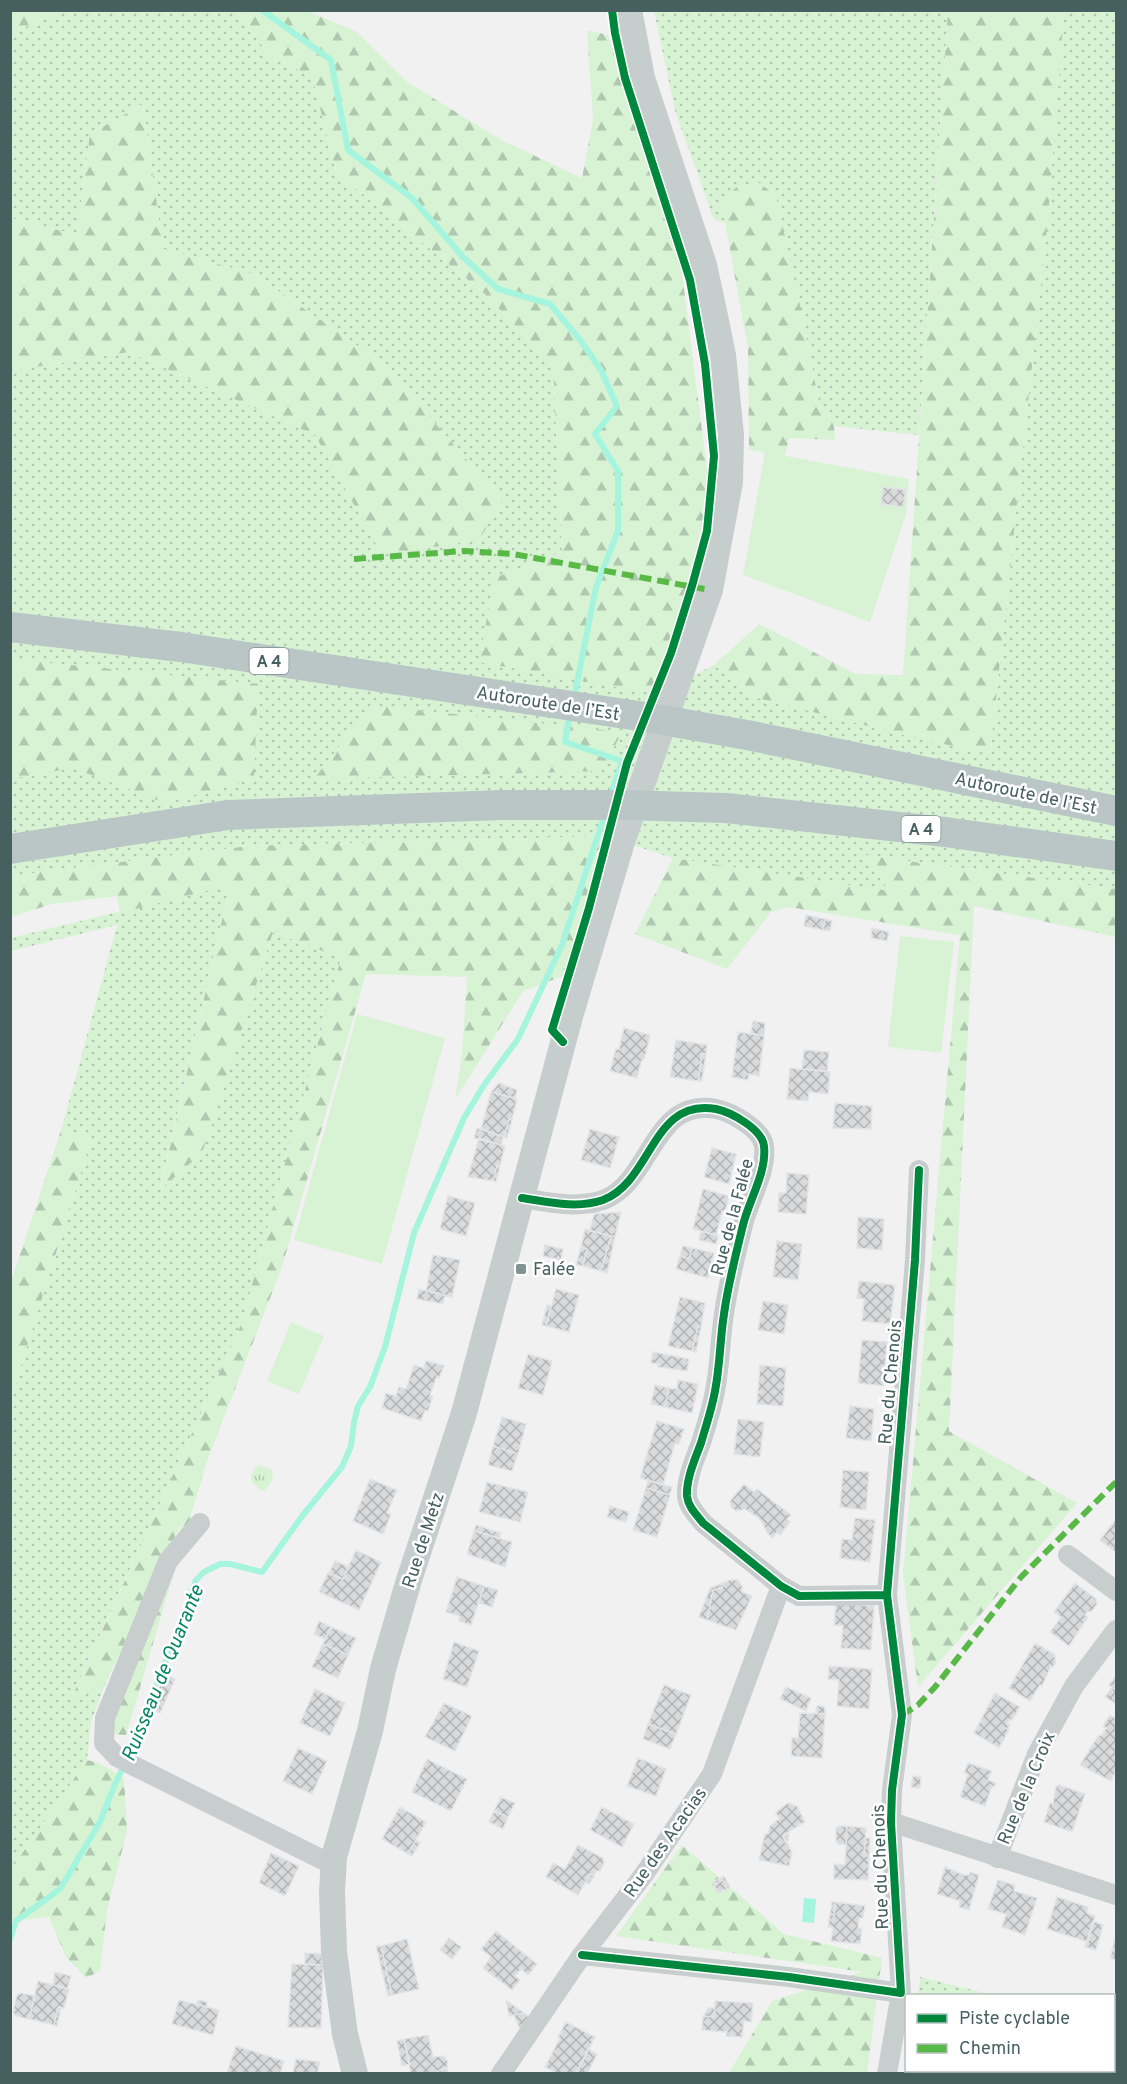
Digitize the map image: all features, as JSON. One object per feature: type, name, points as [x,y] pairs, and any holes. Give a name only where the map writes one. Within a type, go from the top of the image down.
[{"type":"highway","name":"Autoroute de l’Est","points":[[10,627],[181,647],[747,735],[1116,812]]},
{"type":"highway","name":"A 4","points":[[10,849],[228,815],[502,805],[622,805],[726,808],[945,832],[1116,856]]},
{"type":"main road","name":"Rue de Metz","points":[[355,2073],[345,2034],[334,1952],[332,1892],[333,1865],[337,1846],[369,1731],[383,1669],[464,1413],[571,1013],[622,842],[710,590],[730,482],[730,423],[723,355],[712,302],[704,265],[642,78],[629,10]]},
{"type":"street","name":"Rue de la Falée","points":[[522,1198],[562,1204],[588,1204],[618,1193],[632,1179],[658,1136],[672,1119],[699,1108],[717,1109],[738,1117],[757,1132],[764,1144],[764,1158],[732,1269],[724,1311],[715,1390],[691,1472],[687,1497],[692,1511],[703,1523],[781,1586],[799,1596],[887,1594]]},
{"type":"street","name":"Rue du Chenois","points":[[887,2073],[901,1993],[891,1822],[892,1790],[902,1715],[887,1594],[915,1260],[919,1170]]},
{"type":"street","points":[[200,1523],[168,1561],[105,1718],[104,1743],[126,1761],[333,1865]]},
{"type":"street","points":[[1068,1554],[1116,1591]]},
{"type":"street","name":"Rue des Acacias","points":[[501,2073],[582,1955],[645,1873],[712,1774],[781,1586]]},
{"type":"street","name":"Rue de la Croix","points":[[997,1858],[1037,1754],[1074,1686],[1116,1630]]},
{"type":"street","points":[[891,1822],[1116,1895]]},
{"type":"street","points":[[582,1955],[789,1977],[901,1993]]},
{"type":"green space","points":[[10,11],[62,11],[29,26],[11,30]]},
{"type":"green space","points":[[62,11],[238,11],[270,57],[312,76],[336,172],[484,293],[553,365],[562,552],[494,578],[655,694],[714,665],[758,698],[990,753],[1048,218],[1064,11],[1116,11],[1116,889],[864,855],[890,892],[673,858],[604,836],[248,846],[11,876],[11,371],[129,352],[316,435],[383,555],[502,501],[385,365],[254,274],[163,249],[143,104],[90,134],[77,235],[11,218],[11,30],[29,26]]},
{"type":"green space","points":[[238,11],[308,11],[357,32],[407,82],[503,141],[582,178],[593,119],[587,30],[608,35],[680,258],[711,501],[655,694],[479,662],[494,578],[562,552],[553,365],[484,293],[336,172],[312,76],[270,57]]},
{"type":"green space","points":[[654,11],[948,11],[919,435],[834,426],[819,403],[804,323],[721,200],[725,223],[714,220],[675,111]]},
{"type":"green space","points":[[948,11],[1064,11],[1048,218],[990,754],[911,737],[758,698],[714,665],[759,624],[856,674],[903,675]]},
{"type":"green space","points":[[143,104],[163,249],[254,274],[385,365],[502,501],[479,540],[382,555],[315,435],[129,352],[11,371],[11,218],[77,235],[90,134]]},
{"type":"green space","points":[[758,182],[776,196],[819,403],[834,426],[835,440],[789,438],[785,456],[749,450],[748,349],[721,200],[737,187]]},
{"type":"green space","points":[[765,452],[909,479],[906,514],[870,622],[743,575]]},
{"type":"green space","points":[[11,659],[258,684],[254,779],[165,803],[73,768],[11,779]]},
{"type":"green space","points":[[371,705],[622,732],[602,771],[314,779]]},
{"type":"green space","points":[[605,836],[566,975],[523,991],[455,1100],[462,1054],[467,977],[366,974],[282,1267],[206,1464],[126,1735],[106,1734],[149,1629],[183,1520],[104,1687],[72,1697],[241,1325],[341,958],[273,932],[202,1153],[160,1190],[230,885],[120,913],[117,896],[52,904],[11,917],[10,876],[248,846]]},
{"type":"green space","points":[[863,855],[1116,889],[1116,937],[974,906],[949,1431],[1077,1503],[918,1687],[903,1574],[960,935],[789,907],[771,912],[727,969],[635,934],[673,858],[890,891]]},
{"type":"green space","points":[[230,885],[160,1188],[202,1153],[273,932],[341,958],[241,1325],[72,1696],[104,1687],[91,1722],[87,1760],[15,1865],[10,1863],[11,1398],[91,1140],[62,1127],[117,925],[11,951],[10,938]]},
{"type":"green space","points":[[900,936],[954,942],[941,1053],[888,1047]]},
{"type":"green space","points":[[357,1014],[445,1038],[382,1264],[294,1240]]},
{"type":"green space","points":[[62,1127],[91,1140],[11,1398],[11,1282]]},
{"type":"green space","points":[[291,1322],[324,1336],[299,1394],[267,1381]]},
{"type":"green space","points":[[260,1465],[273,1470],[272,1481],[264,1491],[255,1486],[251,1479],[252,1472]]},
{"type":"green space","points":[[87,1760],[99,1763],[124,1778],[127,1831],[107,1910],[100,1971],[86,1978],[66,1957],[49,1917],[11,1921],[10,1863],[15,1864]]},
{"type":"green space","points":[[682,1845],[784,1934],[882,1958],[867,2073],[729,2073],[772,2001],[863,1972],[616,1936]]},
{"type":"green space","points":[[920,1977],[989,1994],[918,1994]]},
{"type":"green space","points":[[1116,2028],[1116,2073],[921,2074],[922,2072],[1115,2072]]},
{"type":"shaded area","points":[[804,1898],[816,1899],[814,1923],[802,1922]]},
{"type":"building","points":[[883,487],[906,490],[903,507],[881,504]]},
{"type":"building","points":[[806,915],[825,919],[823,930],[804,926]]},
{"type":"building","points":[[825,919],[832,921],[830,931],[823,930]]},
{"type":"building","points":[[872,928],[889,932],[887,941],[871,938]]},
{"type":"building","points":[[753,1021],[765,1023],[764,1036],[751,1033]]},
{"type":"building","points":[[624,1028],[650,1035],[637,1078],[610,1071]]},
{"type":"building","points":[[738,1032],[764,1036],[759,1076],[749,1074],[748,1080],[732,1077]]},
{"type":"building","points":[[676,1040],[707,1045],[706,1054],[702,1054],[698,1081],[670,1077]]},
{"type":"building","points":[[804,1050],[829,1052],[827,1071],[802,1069]]},
{"type":"building","points":[[702,1054],[706,1054],[702,1081],[698,1081]]},
{"type":"building","points":[[790,1068],[830,1072],[828,1094],[809,1092],[808,1101],[787,1099]]},
{"type":"building","points":[[499,1083],[517,1090],[515,1098],[491,1092]]},
{"type":"building","points":[[491,1092],[517,1099],[512,1120],[509,1119],[504,1137],[481,1129]]},
{"type":"building","points":[[835,1103],[872,1106],[871,1129],[833,1128]]},
{"type":"building","points":[[509,1119],[512,1120],[507,1138],[504,1137]]},
{"type":"building","points":[[477,1128],[503,1137],[501,1145],[474,1138]]},
{"type":"building","points":[[590,1129],[619,1137],[610,1168],[581,1160]]},
{"type":"building","points":[[479,1138],[505,1146],[493,1181],[468,1177]]},
{"type":"building","points":[[712,1148],[736,1154],[729,1184],[704,1177]]},
{"type":"building","points":[[497,1165],[500,1166],[496,1182],[493,1181]]},
{"type":"building","points":[[787,1173],[809,1175],[806,1214],[778,1212],[779,1193],[786,1193]]},
{"type":"building","points":[[703,1189],[729,1196],[725,1212],[722,1211],[716,1235],[693,1229]]},
{"type":"building","points":[[448,1196],[475,1203],[466,1236],[440,1229]]},
{"type":"building","points":[[621,1212],[615,1237],[590,1231],[594,1214]]},
{"type":"building","points":[[858,1217],[884,1219],[882,1250],[857,1248]]},
{"type":"building","points":[[585,1229],[611,1236],[601,1271],[583,1266],[587,1249],[581,1247]]},
{"type":"building","points":[[701,1231],[718,1236],[716,1244],[699,1240]]},
{"type":"building","points":[[611,1236],[615,1237],[607,1273],[601,1271]]},
{"type":"building","points":[[777,1241],[802,1244],[798,1280],[773,1277]]},
{"type":"building","points":[[545,1245],[563,1249],[561,1260],[543,1256]]},
{"type":"building","points":[[683,1246],[692,1248],[689,1259],[680,1256]]},
{"type":"building","points":[[581,1247],[587,1249],[583,1266],[576,1265]]},
{"type":"building","points":[[692,1248],[714,1253],[708,1278],[676,1269],[680,1256],[689,1259]]},
{"type":"building","points":[[433,1255],[460,1260],[452,1297],[426,1291]]},
{"type":"building","points":[[859,1281],[895,1285],[890,1324],[862,1321],[864,1299],[857,1298]]},
{"type":"building","points":[[419,1289],[445,1295],[443,1304],[417,1299]]},
{"type":"building","points":[[556,1289],[579,1295],[569,1332],[546,1326]]},
{"type":"building","points":[[680,1297],[705,1303],[701,1327],[698,1326],[692,1351],[668,1346]]},
{"type":"building","points":[[763,1301],[788,1305],[784,1334],[758,1330]]},
{"type":"building","points":[[547,1305],[551,1306],[546,1326],[542,1325]]},
{"type":"building","points":[[698,1326],[701,1327],[696,1352],[692,1351]]},
{"type":"building","points":[[862,1340],[887,1342],[883,1386],[858,1383]]},
{"type":"building","points":[[653,1352],[689,1359],[687,1371],[658,1367],[659,1364],[651,1363]]},
{"type":"building","points":[[528,1354],[552,1361],[543,1395],[518,1388]]},
{"type":"building","points":[[426,1360],[444,1366],[439,1378],[437,1376],[430,1395],[433,1396],[428,1411],[425,1410],[421,1421],[382,1408],[386,1393],[396,1396],[399,1387],[406,1389],[414,1365],[424,1368]]},
{"type":"building","points":[[760,1365],[786,1368],[783,1406],[757,1404]]},
{"type":"building","points":[[678,1380],[698,1384],[692,1413],[665,1407],[669,1388],[677,1389]]},
{"type":"building","points":[[655,1385],[669,1388],[665,1407],[651,1404]]},
{"type":"building","points":[[850,1406],[874,1409],[871,1441],[846,1438]]},
{"type":"building","points":[[502,1417],[526,1424],[518,1454],[493,1446]]},
{"type":"building","points":[[738,1419],[764,1422],[760,1457],[734,1454]]},
{"type":"building","points":[[657,1421],[684,1429],[679,1444],[675,1443],[663,1485],[640,1478]]},
{"type":"building","points":[[493,1446],[518,1454],[512,1471],[488,1465]]},
{"type":"building","points":[[843,1470],[869,1472],[866,1510],[840,1507]]},
{"type":"building","points":[[370,1479],[397,1490],[387,1513],[391,1514],[383,1534],[353,1521]]},
{"type":"building","points":[[648,1480],[672,1487],[670,1495],[646,1488]]},
{"type":"building","points":[[487,1482],[528,1492],[520,1522],[479,1512]]},
{"type":"building","points":[[744,1484],[754,1492],[757,1489],[791,1515],[787,1519],[790,1522],[780,1535],[777,1532],[773,1538],[768,1534],[760,1519],[745,1509],[736,1511],[731,1507],[730,1501]]},
{"type":"building","points":[[646,1488],[670,1495],[657,1537],[633,1530]]},
{"type":"building","points":[[610,1506],[629,1512],[626,1522],[607,1517]]},
{"type":"building","points":[[855,1518],[875,1520],[870,1562],[840,1558],[842,1539],[852,1540]]},
{"type":"building","points":[[1116,1519],[1116,1552],[1100,1540]]},
{"type":"building","points":[[476,1525],[501,1533],[499,1538],[474,1531]]},
{"type":"building","points":[[474,1531],[512,1542],[505,1567],[467,1554]]},
{"type":"building","points":[[356,1550],[381,1562],[359,1610],[319,1592],[328,1573],[343,1579]]},
{"type":"building","points":[[335,1561],[349,1567],[343,1579],[329,1573]]},
{"type":"building","points":[[457,1577],[484,1586],[471,1625],[459,1621],[460,1616],[446,1612]]},
{"type":"building","points":[[738,1580],[742,1586],[742,1592],[752,1596],[736,1630],[707,1620],[713,1590],[722,1588],[723,1583]]},
{"type":"building","points":[[723,1583],[722,1588],[713,1590],[707,1620],[699,1617],[710,1588]]},
{"type":"building","points":[[1075,1583],[1096,1599],[1097,1604],[1085,1615],[1088,1617],[1069,1646],[1050,1632],[1061,1617],[1054,1612]]},
{"type":"building","points":[[484,1586],[498,1590],[492,1607],[479,1603]]},
{"type":"building","points":[[836,1603],[874,1606],[871,1650],[841,1648],[843,1626],[834,1625]]},
{"type":"building","points":[[319,1621],[331,1627],[325,1639],[314,1634]]},
{"type":"building","points":[[331,1627],[356,1638],[348,1655],[323,1644]]},
{"type":"building","points":[[454,1642],[479,1651],[467,1687],[443,1679]]},
{"type":"building","points":[[1035,1643],[1054,1654],[1056,1662],[1053,1667],[1051,1666],[1042,1686],[1040,1685],[1030,1701],[1009,1688]]},
{"type":"building","points":[[323,1644],[348,1655],[338,1678],[312,1667]]},
{"type":"building","points":[[829,1666],[872,1669],[869,1709],[837,1706],[839,1680],[828,1679]]},
{"type":"building","points":[[164,1674],[175,1679],[160,1713],[150,1708]]},
{"type":"building","points":[[1116,1676],[1116,1690],[1109,1685]]},
{"type":"building","points":[[664,1685],[691,1695],[676,1734],[648,1724]]},
{"type":"building","points":[[786,1687],[811,1698],[806,1711],[780,1699]]},
{"type":"building","points":[[1112,1687],[1116,1690],[1116,1704],[1105,1697]]},
{"type":"building","points":[[315,1689],[345,1703],[330,1736],[300,1723]]},
{"type":"building","points":[[995,1693],[1020,1707],[1007,1724],[1010,1725],[1007,1729],[1009,1730],[999,1748],[974,1733]]},
{"type":"building","points":[[444,1703],[472,1716],[455,1751],[425,1737]]},
{"type":"building","points":[[817,1706],[825,1708],[825,1714],[816,1714]]},
{"type":"building","points":[[800,1713],[825,1714],[822,1758],[791,1756],[792,1738],[798,1738]]},
{"type":"building","points":[[1110,1715],[1116,1719],[1116,1770],[1111,1781],[1080,1765],[1098,1736],[1102,1735],[1106,1728],[1103,1726]]},
{"type":"building","points":[[648,1724],[676,1734],[670,1749],[643,1739]]},
{"type":"building","points":[[298,1748],[327,1761],[312,1794],[283,1781]]},
{"type":"building","points":[[638,1758],[666,1769],[656,1796],[627,1786]]},
{"type":"building","points":[[427,1759],[467,1779],[451,1811],[412,1792]]},
{"type":"building","points":[[968,1763],[992,1771],[988,1780],[996,1783],[994,1787],[992,1786],[985,1806],[960,1797],[968,1774],[964,1773]]},
{"type":"building","points":[[913,1776],[921,1777],[920,1788],[911,1787]]},
{"type":"building","points":[[1059,1785],[1085,1794],[1072,1832],[1044,1822],[1050,1803],[1053,1804],[1056,1787]]},
{"type":"building","points":[[501,1797],[515,1803],[508,1817],[494,1811]]},
{"type":"building","points":[[788,1803],[797,1806],[805,1822],[783,1835],[792,1852],[789,1866],[759,1860],[765,1834],[768,1834],[770,1826],[780,1818],[775,1813]]},
{"type":"building","points":[[400,1807],[426,1822],[408,1854],[382,1839]]},
{"type":"building","points":[[602,1807],[634,1824],[622,1847],[590,1830]]},
{"type":"building","points":[[494,1811],[508,1817],[503,1829],[489,1822]]},
{"type":"building","points":[[847,1826],[846,1844],[838,1844],[836,1841],[836,1828]]},
{"type":"building","points":[[847,1826],[866,1828],[864,1856],[869,1856],[868,1880],[834,1879],[834,1864],[845,1865]]},
{"type":"building","points":[[787,1833],[789,1835],[786,1843],[783,1837]]},
{"type":"building","points":[[865,1838],[870,1838],[869,1856],[864,1856]]},
{"type":"building","points":[[416,1840],[420,1843],[412,1856],[408,1854]]},
{"type":"building","points":[[578,1845],[603,1858],[604,1863],[594,1876],[590,1874],[578,1895],[546,1877],[553,1863],[565,1869]]},
{"type":"building","points":[[271,1853],[299,1866],[285,1896],[259,1883]]},
{"type":"building","points":[[945,1867],[964,1875],[969,1875],[970,1872],[979,1875],[969,1910],[959,1907],[960,1901],[937,1894]]},
{"type":"building","points":[[590,1874],[594,1876],[589,1884],[585,1882]]},
{"type":"building","points":[[724,1876],[730,1887],[727,1889],[723,1880],[714,1885],[713,1882]]},
{"type":"building","points":[[723,1880],[727,1889],[718,1893],[714,1885]]},
{"type":"building","points":[[998,1880],[1015,1885],[1014,1891],[1037,1898],[1025,1935],[1002,1927],[1006,1914],[988,1909]]},
{"type":"building","points":[[1057,1897],[1088,1907],[1087,1913],[1095,1916],[1088,1942],[1047,1929]]},
{"type":"building","points":[[832,1902],[836,1902],[834,1915],[830,1914]]},
{"type":"building","points":[[836,1902],[865,1906],[863,1918],[859,1918],[858,1928],[862,1929],[860,1944],[831,1941],[833,1927],[828,1927],[830,1914],[834,1915]]},
{"type":"building","points":[[1093,1921],[1103,1925],[1096,1950],[1085,1947]]},
{"type":"building","points":[[496,1931],[537,1964],[528,1975],[521,1969],[515,1976],[520,1980],[512,1990],[483,1968],[491,1957],[481,1949]]},
{"type":"building","points":[[1116,1935],[1116,1960],[1110,1958]]},
{"type":"building","points":[[449,1938],[461,1947],[452,1959],[440,1950]]},
{"type":"building","points":[[407,1939],[419,1989],[392,1995],[381,1946]]},
{"type":"building","points":[[376,1946],[381,1946],[392,1995],[388,1996]]},
{"type":"building","points":[[305,1953],[322,1954],[322,1965],[305,1964]]},
{"type":"building","points":[[292,1964],[323,1965],[321,2028],[288,2027]]},
{"type":"building","points":[[55,1972],[71,1976],[67,1989],[53,1985]]},
{"type":"building","points":[[38,1981],[69,1989],[64,2008],[58,2007],[54,2025],[29,2019]]},
{"type":"building","points":[[21,1993],[35,1996],[29,2019],[16,2016],[13,2012],[17,1995]]},
{"type":"building","points":[[179,2000],[219,2010],[213,2035],[172,2024]]},
{"type":"building","points":[[198,2000],[207,2002],[206,2007],[197,2004]]},
{"type":"building","points":[[506,2000],[524,2013],[509,2016]]},
{"type":"building","points":[[715,2001],[753,2003],[751,2022],[744,2021],[742,2037],[726,2036],[727,2032],[702,2030],[703,2016],[714,2017]]},
{"type":"building","points":[[58,2007],[61,2007],[57,2026],[54,2025]]},
{"type":"building","points":[[708,2008],[715,2008],[714,2017],[704,2016]]},
{"type":"building","points":[[524,2013],[529,2017],[520,2029],[514,2015]]},
{"type":"building","points":[[566,2022],[595,2037],[576,2074],[558,2074],[545,2067]]},
{"type":"building","points":[[428,2035],[433,2057],[444,2056],[448,2062],[447,2067],[436,2074],[411,2074],[404,2039]]},
{"type":"building","points":[[404,2039],[410,2064],[402,2066],[397,2041]]},
{"type":"building","points":[[236,2046],[284,2061],[280,2074],[227,2073]]},
{"type":"building","points":[[588,2049],[597,2054],[587,2074],[576,2074]]},
{"type":"building","points":[[296,2059],[320,2062],[317,2074],[293,2074]]},
{"type":"building","points":[[447,2067],[448,2074],[436,2074],[436,2072]]},
{"type":"waterway","name":"Ruisseau de Quarante","points":[[262,10],[331,60],[348,150],[412,198],[463,257],[498,289],[550,304],[581,341],[601,370],[617,406],[595,434],[618,471],[618,531],[596,587],[574,698]]},
{"type":"waterway","name":"Ruisseau de Quarante","points":[[570,714],[565,742],[622,761],[611,795]]},
{"type":"waterway","name":"Ruisseau de Quarante","points":[[10,1939],[16,1921],[60,1889],[100,1822],[115,1784],[138,1738],[163,1667],[181,1630],[196,1580],[204,1572],[220,1564],[230,1564],[262,1572],[303,1515],[342,1467],[351,1446],[358,1406],[370,1387],[385,1347],[414,1233],[464,1118],[484,1085],[518,1039],[562,945],[605,814]]},
{"type":"marked path","points":[[354,559],[464,551],[513,554],[710,590]]},
{"type":"marked path","points":[[902,1715],[918,1705],[935,1687],[1021,1577],[1116,1482]]},
{"type":"cycle path","points":[[563,1042],[552,1030],[589,908],[627,763],[671,653],[692,586],[707,531],[714,456],[705,364],[690,280],[625,78],[612,10]]},
{"type":"cycle path","points":[[522,1198],[573,1204],[603,1200],[619,1190],[632,1176],[665,1128],[678,1116],[695,1109],[722,1111],[745,1122],[758,1133],[764,1146],[763,1166],[746,1215],[732,1269],[715,1391],[701,1443],[689,1476],[687,1489],[689,1504],[703,1523],[781,1586],[799,1596],[887,1595]]},
{"type":"cycle path","points":[[582,1955],[789,1977],[901,1993],[891,1822],[892,1790],[902,1715],[887,1595],[915,1260],[919,1170]]},
{"type":"place","name":"Falée","points":[[521,1269]]}]
